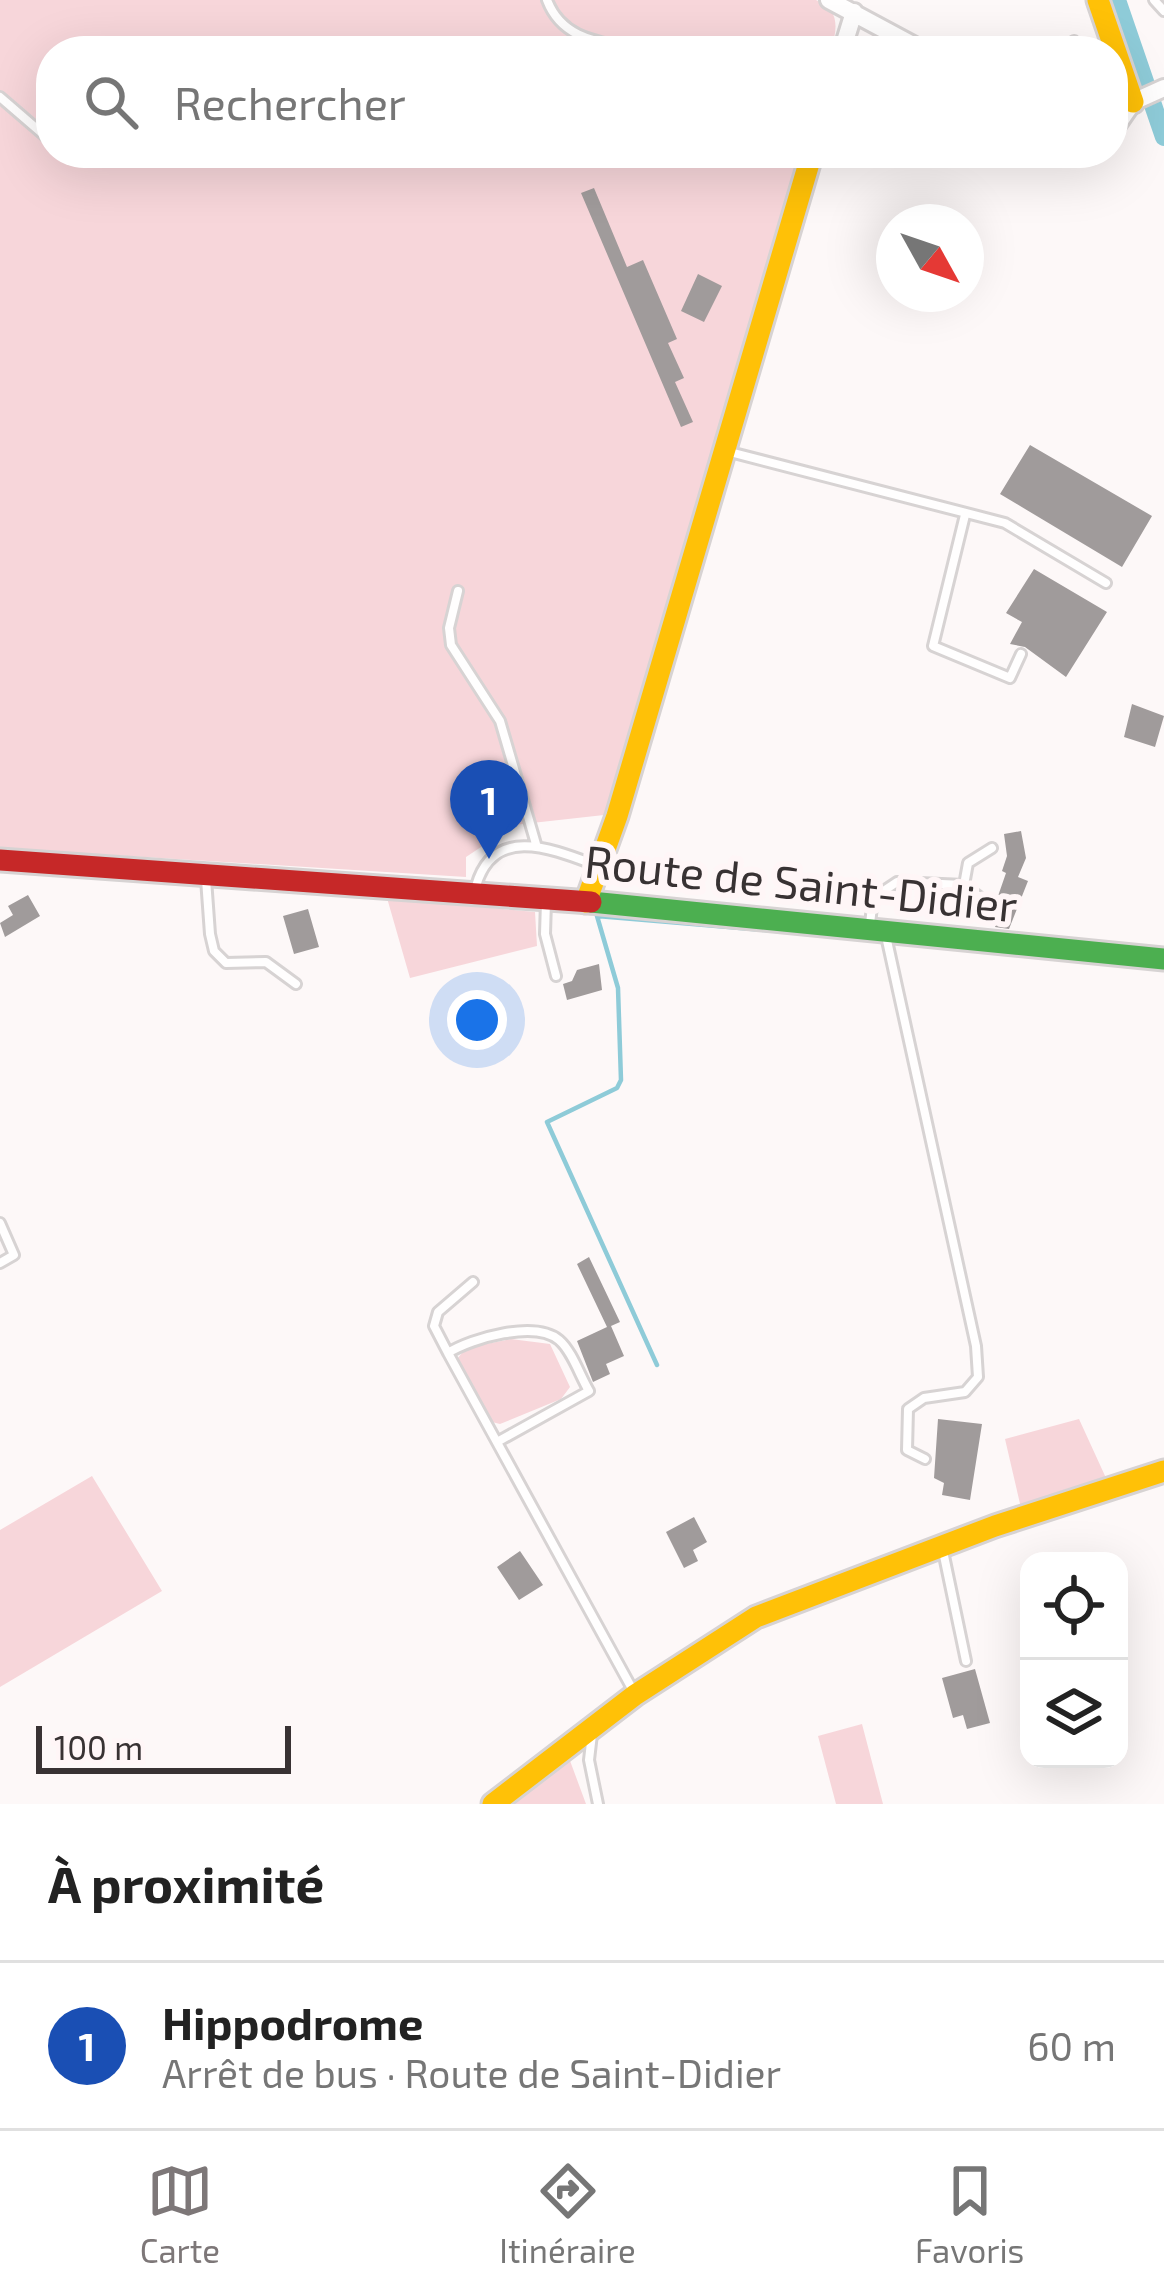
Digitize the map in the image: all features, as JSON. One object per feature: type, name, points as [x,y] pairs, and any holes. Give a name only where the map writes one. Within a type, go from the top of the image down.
[{"type":"street","points":[[829,0],[897,36]]},
{"type":"street","points":[[1097,0],[1111,36]]},
{"type":"street","points":[[847,36],[854,12]]},
{"type":"street","points":[[1128,82],[1135,100]]},
{"type":"street","points":[[1128,110],[1135,100],[1164,88]]},
{"type":"street","points":[[586,902],[808,168]]},
{"type":"street","name":"Route de Saint-Didier","points":[[0,860],[476,891],[1164,959]]},
{"type":"street","points":[[494,1804],[635,1695],[756,1617],[941,1546],[1164,1471]]},
{"type":"lane","points":[[547,0],[556,20],[579,36]]},
{"type":"lane","points":[[1154,0],[1164,11]]},
{"type":"lane","points":[[0,97],[36,128]]},
{"type":"lane","points":[[724,451],[1005,523],[1106,583]]},
{"type":"lane","points":[[965,515],[933,646],[1010,678],[1021,654]]},
{"type":"lane","points":[[458,591],[448,628],[451,646],[500,721],[536,844]]},
{"type":"lane","points":[[476,891],[489,860],[515,845],[536,844],[600,867]]},
{"type":"lane","points":[[964,885],[968,863],[992,848]]},
{"type":"lane","points":[[206,872],[214,951],[226,963],[266,962],[296,984]]},
{"type":"lane","points":[[925,1459],[907,1450],[908,1409],[924,1398],[964,1392],[978,1377],[976,1346],[873,898],[897,882],[964,885],[996,910]]},
{"type":"lane","points":[[546,898],[545,934],[556,976]]},
{"type":"lane","points":[[0,1223],[14,1255],[0,1263]]},
{"type":"lane","points":[[473,1282],[438,1312],[434,1326],[635,1695]]},
{"type":"lane","points":[[448,1353],[463,1344],[540,1330],[561,1342],[589,1391],[497,1442]]},
{"type":"lane","points":[[941,1546],[966,1660]]},
{"type":"lane","points":[[592,1732],[589,1760],[598,1804]]},
{"type":"shaded area","points":[[0,0],[816,0],[830,9],[834,36],[36,36],[36,168],[798,168],[613,814],[514,825],[466,857],[466,877],[0,848]]},
{"type":"shaded area","points":[[387,898],[535,912],[537,946],[410,978]]},
{"type":"shaded area","points":[[511,1339],[550,1344],[570,1387],[561,1399],[500,1424],[492,1422],[457,1359],[466,1348]]},
{"type":"shaded area","points":[[1079,1419],[1106,1478],[1021,1508],[1005,1439]]},
{"type":"shaded area","points":[[92,1476],[162,1591],[0,1687],[0,1530]]},
{"type":"shaded area","points":[[862,1724],[883,1804],[836,1804],[818,1736]]},
{"type":"shaded area","points":[[569,1758],[586,1804],[503,1804]]},
{"type":"building","points":[[594,188],[627,267],[643,260],[677,339],[668,343],[684,378],[675,382],[693,422],[681,427],[581,193]]},
{"type":"building","points":[[698,274],[722,286],[704,322],[681,311]]},
{"type":"building","points":[[1030,445],[1152,516],[1122,567],[1000,494]]},
{"type":"building","points":[[1034,569],[1107,612],[1066,677],[1025,647],[1010,644],[1022,622],[1006,613]]},
{"type":"building","points":[[1132,704],[1164,716],[1155,747],[1124,737]]},
{"type":"building","points":[[1021,831],[1026,858],[1018,877],[1028,881],[1009,929],[995,927],[1005,902],[997,899],[1006,873],[1002,871],[1007,856],[1004,834]]},
{"type":"building","points":[[28,895],[40,916],[5,937],[0,923],[13,915],[8,906]]},
{"type":"building","points":[[308,909],[319,947],[294,954],[283,916]]},
{"type":"building","points":[[599,964],[602,990],[567,1000],[563,984],[572,981],[577,970]]},
{"type":"building","points":[[589,1257],[620,1322],[611,1326],[624,1356],[606,1364],[610,1374],[593,1382],[577,1341],[607,1327],[577,1264]]},
{"type":"building","points":[[938,1419],[982,1424],[970,1500],[942,1495],[944,1483],[934,1478]]},
{"type":"building","points":[[694,1517],[707,1542],[693,1550],[698,1561],[684,1568],[666,1532]]},
{"type":"building","points":[[520,1551],[543,1585],[519,1600],[497,1567]]},
{"type":"building","points":[[975,1669],[990,1723],[967,1729],[963,1715],[953,1718],[942,1678]]},
{"type":"waterway","points":[[1117,0],[1164,137]]},
{"type":"waterway","points":[[657,1365],[547,1122],[617,1088],[621,1080],[618,988],[597,916],[789,932]]},
{"type":"traffic: fast","points":[[591,902],[1164,959]]},
{"type":"traffic: slow","points":[[1098,0],[1110,36]]},
{"type":"traffic: slow","points":[[1128,87],[1133,102]]},
{"type":"traffic: slow","points":[[586,902],[617,816],[808,168]]},
{"type":"traffic: slow","points":[[493,1804],[635,1695],[756,1617],[995,1526],[1164,1471]]},
{"type":"traffic: jam","points":[[0,860],[591,902]]},
{"type":"place","name":"Hippodrome","points":[[489,859]]}]
